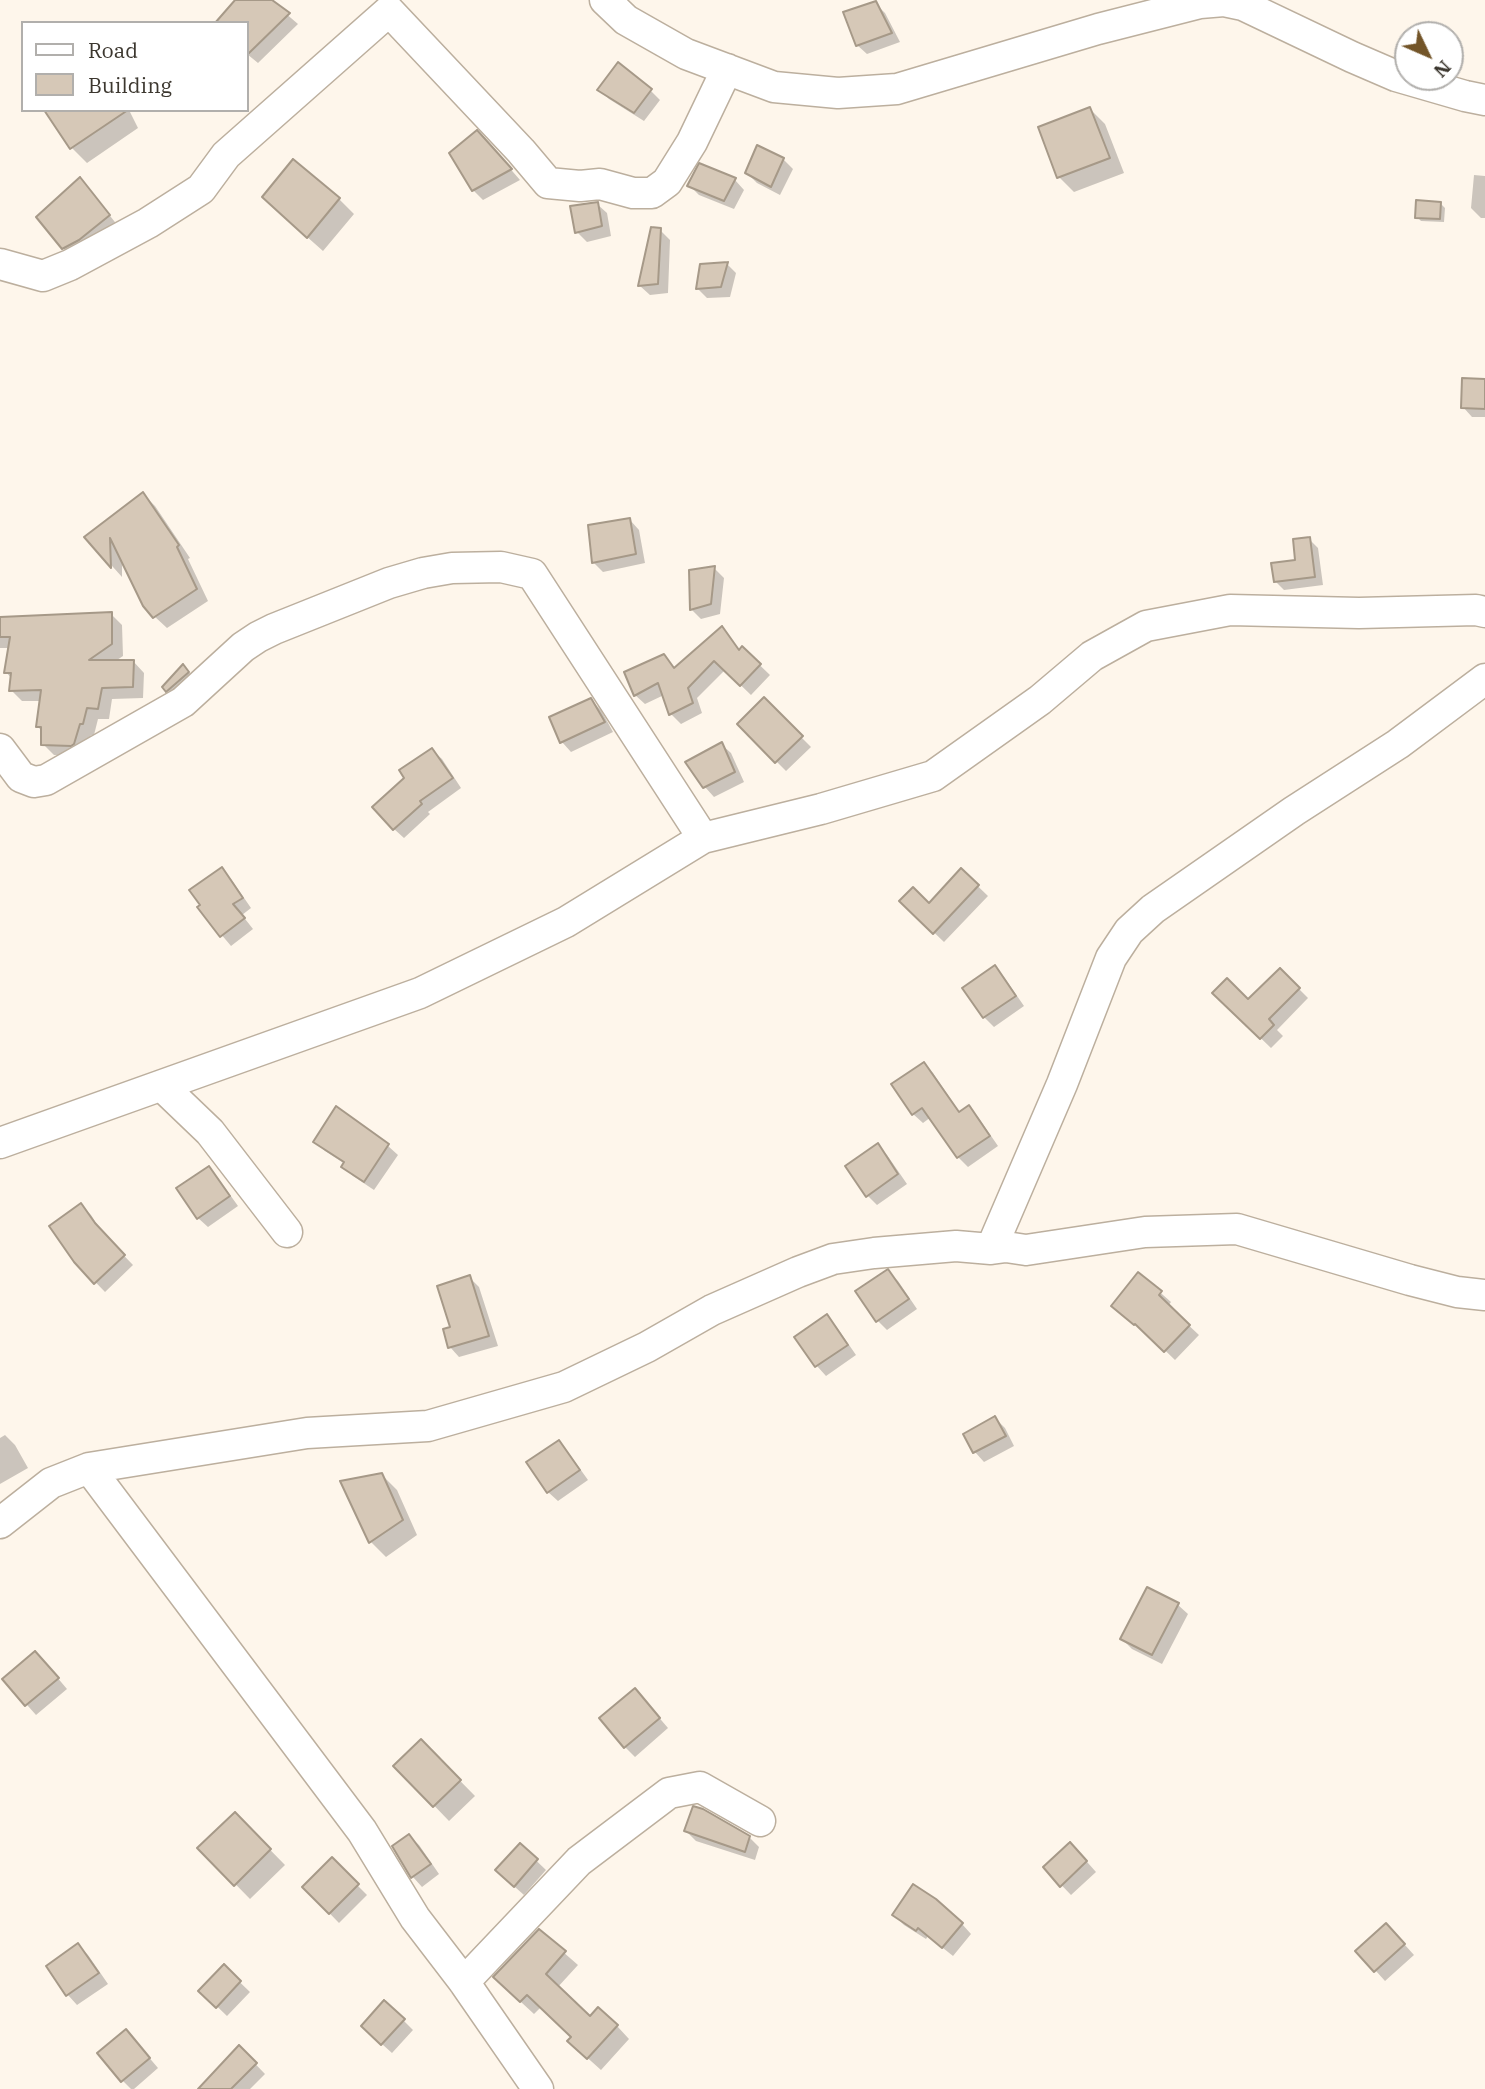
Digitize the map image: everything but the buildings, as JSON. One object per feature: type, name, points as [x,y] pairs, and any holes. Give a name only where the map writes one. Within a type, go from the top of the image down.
[{"type":"street","points":[[605,0],[626,20],[686,54],[774,87],[838,93],[897,89],[1098,29],[1209,1],[1224,1],[1243,5],[1396,76],[1485,100]]},
{"type":"street","points":[[0,264],[43,276],[70,265],[148,223],[201,189],[226,155],[383,6],[548,183],[580,186],[600,184],[633,193],[652,193],[667,182],[692,142],[727,69]]},
{"type":"street","points":[[0,749],[20,777],[34,782],[46,780],[183,702],[243,647],[266,633],[389,583],[423,573],[452,568],[501,567],[532,574],[703,838]]},
{"type":"street","points":[[0,1143],[420,993],[566,922],[703,838],[821,809],[933,776],[1040,700],[1092,656],[1146,626],[1230,610],[1485,612]]},
{"type":"street","points":[[991,1248],[1062,1084],[1111,958],[1129,931],[1153,909],[1294,811],[1398,744],[1485,678]]},
{"type":"street","points":[[162,1086],[210,1132],[287,1232]]},
{"type":"street","points":[[0,1523],[51,1483],[89,1468],[306,1433],[428,1426],[564,1387],[647,1347],[712,1310],[833,1259],[940,1247],[1006,1247],[1026,1250],[1145,1233],[1237,1229],[1410,1280],[1457,1292],[1485,1295]]},
{"type":"street","points":[[89,1468],[362,1831],[415,1918],[464,1982],[538,2089]]},
{"type":"street","points":[[464,1982],[579,1861],[668,1793],[700,1787],[760,1821]]}]
